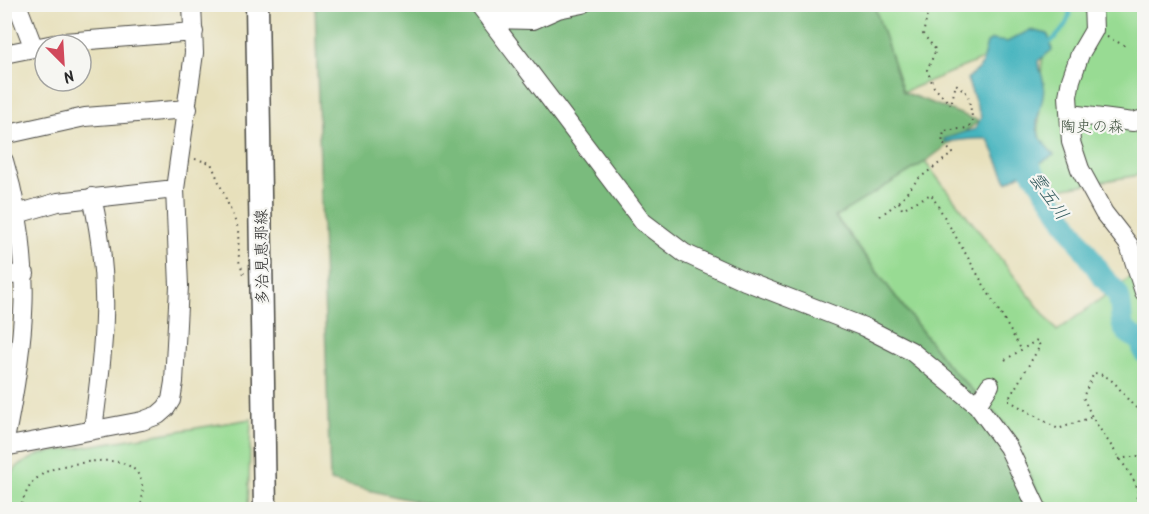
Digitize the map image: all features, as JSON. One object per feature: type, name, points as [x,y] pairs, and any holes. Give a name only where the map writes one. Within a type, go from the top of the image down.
[{"type":"main road","name":"多治見恵那線","points":[[257,4],[265,510]]},
{"type":"street","points":[[4,54],[33,46],[17,4]]},
{"type":"street","points":[[4,161],[17,214],[25,274],[20,366],[4,446],[151,418],[166,408],[171,400],[179,286],[175,189],[188,109],[195,32],[192,4]]},
{"type":"street","points":[[484,12],[533,20],[558,9],[583,4]]},
{"type":"street","points":[[1093,4],[1094,30],[1080,54],[1071,80],[1071,142],[1080,169],[1104,213],[1129,244],[1144,292]]},
{"type":"street","points":[[484,12],[627,202],[660,237],[684,253],[745,282],[864,327],[911,351],[977,405],[1008,447],[1038,510]]},
{"type":"street","points":[[93,41],[195,32]]},
{"type":"street","points":[[4,135],[86,117],[188,109]]},
{"type":"street","points":[[1070,114],[1134,122],[1144,119]]},
{"type":"street","points":[[17,214],[58,202],[175,189]]},
{"type":"street","points":[[92,197],[106,285],[104,336],[93,430]]},
{"type":"street","points":[[4,275],[25,274]]},
{"type":"street","points":[[977,405],[990,385]]},
{"type":"path","points":[[880,216],[899,202],[918,179],[953,153],[942,143],[944,130],[967,128],[973,122],[968,94],[956,84],[951,105],[934,87],[927,69],[936,50],[923,34],[930,4]]},
{"type":"path","points":[[1094,30],[1128,47]]},
{"type":"path","points":[[180,157],[203,160],[211,163],[215,169],[219,185],[238,228],[239,261],[246,276]]},
{"type":"path","points":[[899,202],[902,208],[931,194],[1021,349]]},
{"type":"path","points":[[1005,360],[1037,340],[1040,346],[1008,400],[1058,429],[1092,417]]},
{"type":"path","points":[[1135,510],[1138,489],[1092,417],[1083,397],[1094,373],[1104,374],[1118,383],[1126,399],[1144,413]]},
{"type":"path","points":[[1119,459],[1144,455]]},
{"type":"path","points":[[20,510],[33,481],[57,466],[108,459],[127,463],[140,477],[144,493],[140,510]]},
{"type":"green space","points":[[315,5],[874,5],[903,92],[979,121],[925,162],[835,217],[946,363],[1005,424],[1046,509],[452,510],[330,481]]},
{"type":"green space","name":"陶史の森","points":[[874,5],[1144,5],[1144,174],[1036,193],[1043,34],[903,92]]},
{"type":"green space","points":[[925,162],[1057,331],[1144,267],[1144,509],[1046,509],[1005,424],[946,363],[835,216]]},
{"type":"green space","points":[[251,419],[248,509],[5,509],[5,481],[19,465],[40,454]]},
{"type":"water","points":[[1030,30],[1048,34],[1052,50],[1038,61],[1044,86],[1037,130],[1045,145],[1054,155],[1007,182],[988,139],[945,142],[944,139],[975,129],[981,117],[967,79],[981,66],[987,43],[992,40],[1007,42]]},
{"type":"waterway","points":[[1049,43],[1067,21],[1069,4]]},
{"type":"waterway","name":"雲五川","points":[[1014,143],[1102,276],[1117,292],[1122,324],[1127,332],[1141,340],[1144,352]]}]
